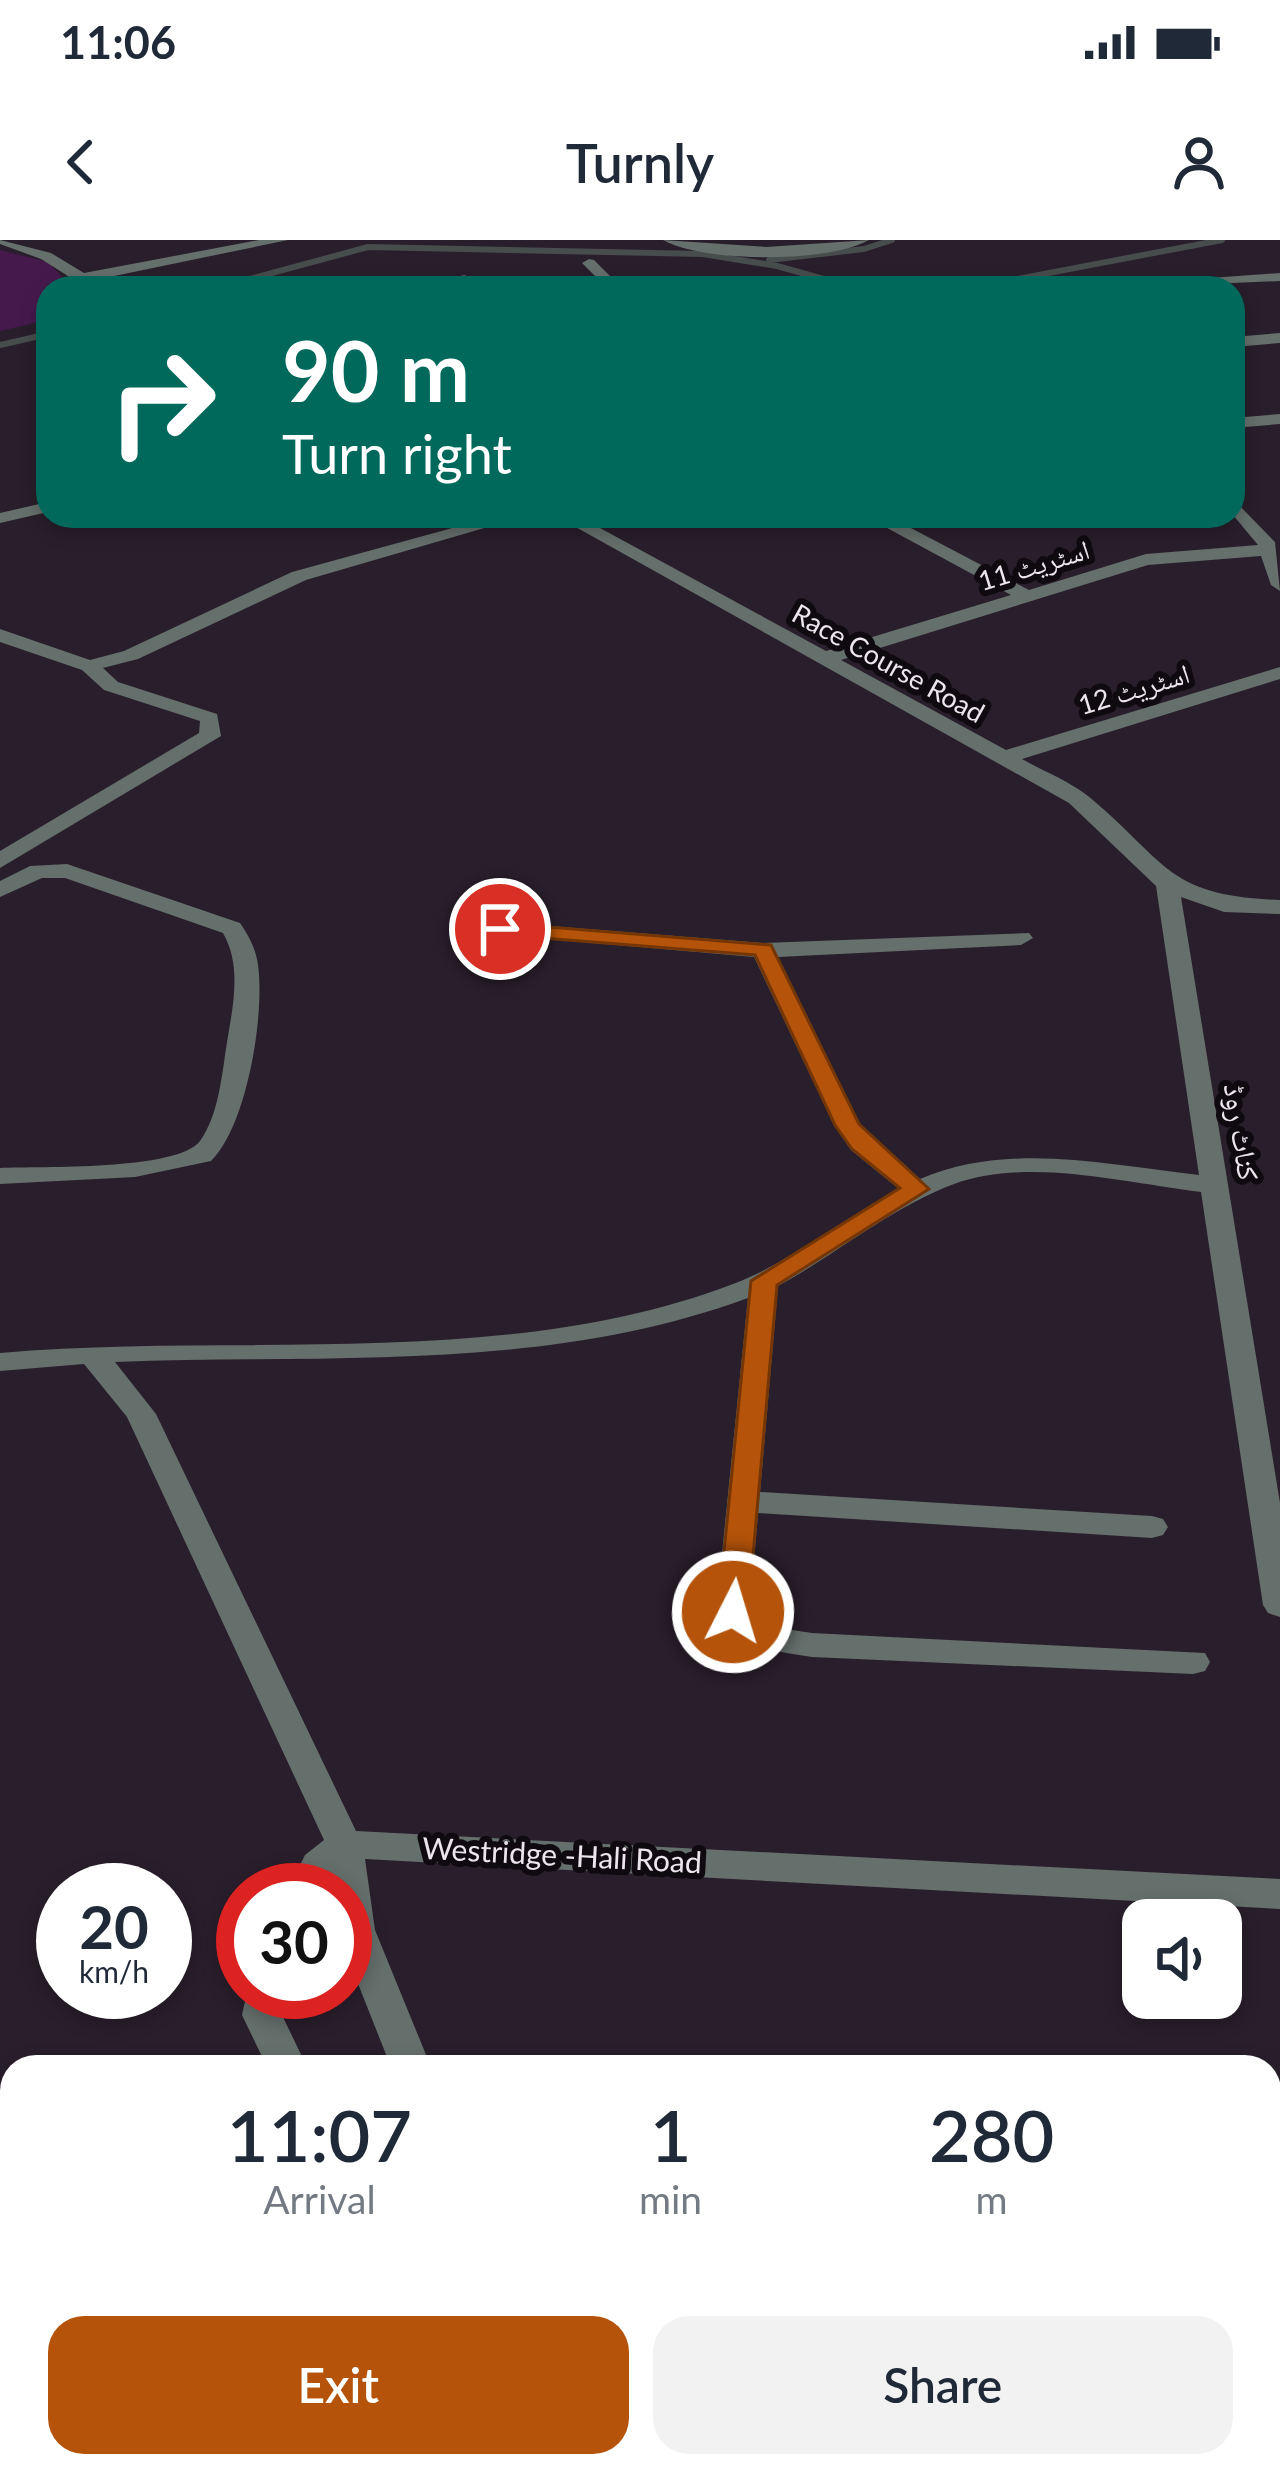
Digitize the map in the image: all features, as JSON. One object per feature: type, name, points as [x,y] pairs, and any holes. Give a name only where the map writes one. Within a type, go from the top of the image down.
[{"type":"street","points":[[1,240],[46,256],[79,276]]},
{"type":"street","points":[[121,276],[281,240]]},
{"type":"street","points":[[670,240],[732,253],[792,252],[862,240]]},
{"type":"street","points":[[589,263],[603,276]]},
{"type":"street","points":[[1245,280],[1280,277]]},
{"type":"street","points":[[1245,341],[1280,338]]},
{"type":"street","points":[[1245,422],[1280,418]]},
{"type":"street","points":[[0,518],[36,510]]},
{"type":"street","points":[[1245,517],[1271,544],[1280,585]]},
{"type":"street","points":[[89,666],[131,655],[299,576],[473,528]]},
{"type":"street","name":"Race Course Road","points":[[587,528],[1077,798],[1167,884]]},
{"type":"street","points":[[900,528],[1027,596]]},
{"type":"street","name":"اسٹریٹ 11","points":[[822,658],[1145,560],[1271,544]]},
{"type":"street","points":[[0,635],[89,666],[111,686],[210,718],[210,736],[0,862]]},
{"type":"street","name":"اسٹریٹ 12","points":[[1003,758],[1280,673]]},
{"type":"street","points":[[0,890],[38,871],[67,871],[232,928],[242,941],[247,992],[234,1082],[213,1142],[200,1156],[164,1164],[0,1176]]},
{"type":"street","points":[[1167,884],[1225,905],[1280,907]]},
{"type":"street","name":"کناٹ روڈ","points":[[1167,884],[1280,1605]]},
{"type":"street","points":[[500,929],[764,950],[1021,938]]},
{"type":"street","points":[[764,950],[847,1125],[861,1144],[916,1189]]},
{"type":"street","points":[[0,1362],[206,1348],[394,1351],[604,1328],[764,1281],[916,1189],[979,1169],[1067,1170],[1216,1185]]},
{"type":"street","points":[[764,1281],[733,1612],[747,1629],[767,1639],[889,1650],[1193,1662]]},
{"type":"street","points":[[92,1354],[141,1414],[344,1844],[356,1930],[406,2055]]},
{"type":"street","points":[[743,1502],[1152,1527]]},
{"type":"street","points":[[319,1863],[344,1844]]},
{"type":"street","name":"Westridge -Hali Road","points":[[344,1844],[1280,1894]]},
{"type":"street","points":[[264,2019],[281,2055]]},
{"type":"shaded area","points":[[0,250],[48,262],[61,276],[36,276],[36,323],[0,331]]},
{"type":"waterway","points":[[769,260],[864,249],[892,240]]},
{"type":"waterway","points":[[1033,276],[1222,240]]},
{"type":"waterway","points":[[261,276],[368,247],[703,254],[813,276]]},
{"type":"waterway","points":[[0,345],[36,337]]},
{"type":"route","points":[[500,929],[764,950],[847,1125],[861,1144],[916,1189],[764,1281],[733,1612]]}]
